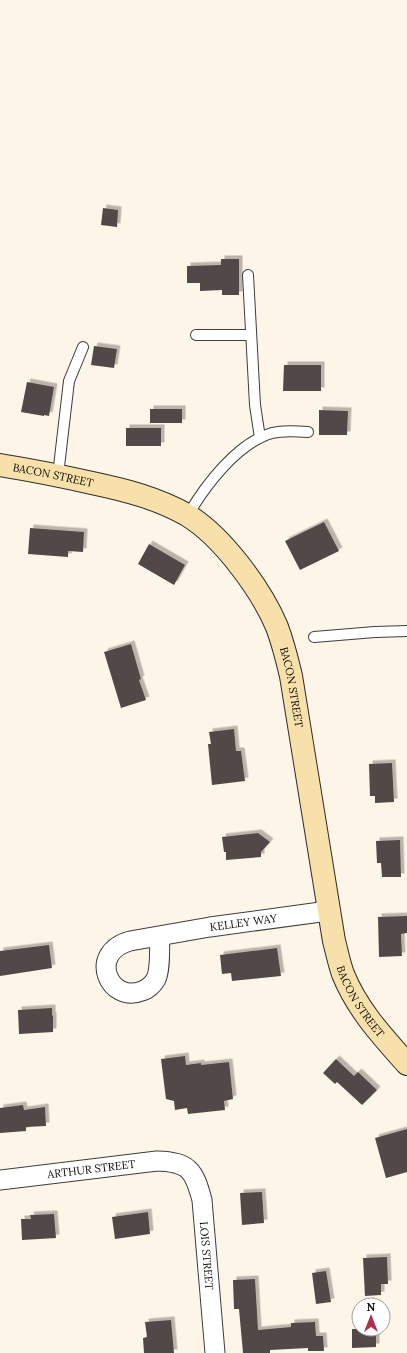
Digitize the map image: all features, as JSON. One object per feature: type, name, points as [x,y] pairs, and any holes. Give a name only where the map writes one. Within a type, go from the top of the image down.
[{"type":"street","name":"BACON STREET","points":[[0,465],[58,475],[120,489],[166,504],[188,516],[204,528],[215,539],[238,564],[267,606],[283,645],[291,676],[328,911],[334,941],[343,973],[359,1006],[372,1024],[407,1064]]},
{"type":"street","name":"KELLEY WAY","points":[[160,936],[210,927],[328,911]]},
{"type":"street","name":"ARTHUR STREET","points":[[0,1180],[157,1161],[183,1165]]},
{"type":"street","name":"LOIS STREET","points":[[183,1165],[193,1173],[202,1200],[214,1353]]},
{"type":"lane","points":[[248,275],[255,405],[260,438]]},
{"type":"lane","points":[[196,335],[251,335]]},
{"type":"lane","points":[[58,475],[69,382],[83,347]]},
{"type":"lane","points":[[188,516],[204,490],[218,473],[247,446],[272,433],[287,431],[308,432]]},
{"type":"lane","points":[[314,637],[407,631]]},
{"type":"building","points":[[103,208],[118,210],[117,227],[101,225]]},
{"type":"building","points":[[221,259],[239,259],[239,295],[222,295],[222,290],[200,291],[200,283],[187,283],[187,266],[221,265]]},
{"type":"building","points":[[94,346],[117,349],[114,368],[91,365]]},
{"type":"building","points":[[284,365],[321,365],[321,391],[283,391]]},
{"type":"building","points":[[27,382],[54,387],[49,416],[21,412]]},
{"type":"building","points":[[150,409],[182,409],[182,423],[150,423]]},
{"type":"building","points":[[319,410],[348,411],[347,435],[319,435]]},
{"type":"building","points":[[126,428],[161,428],[161,446],[126,446]]},
{"type":"building","points":[[324,522],[339,551],[300,570],[285,541]]},
{"type":"building","points":[[30,528],[84,532],[83,552],[68,551],[68,557],[28,554]]},
{"type":"building","points":[[149,544],[185,565],[174,585],[138,564]]},
{"type":"building","points":[[131,644],[141,679],[139,680],[146,700],[121,708],[104,652]]},
{"type":"building","points":[[234,729],[236,751],[241,751],[245,781],[212,785],[208,744],[211,744],[209,732]]},
{"type":"building","points":[[392,763],[394,802],[375,803],[375,796],[370,796],[369,764]]},
{"type":"building","points":[[258,833],[270,842],[261,852],[261,857],[226,860],[226,852],[224,852],[222,837]]},
{"type":"building","points":[[400,840],[401,877],[382,877],[381,863],[377,863],[376,841]]},
{"type":"building","points":[[407,916],[407,933],[401,934],[402,956],[379,957],[378,917]]},
{"type":"building","points":[[49,945],[52,968],[0,976],[0,951]]},
{"type":"building","points":[[277,948],[281,976],[232,981],[231,973],[222,974],[220,955]]},
{"type":"building","points":[[52,1008],[53,1032],[19,1034],[18,1010]]},
{"type":"building","points":[[185,1056],[186,1065],[229,1062],[233,1099],[224,1101],[225,1110],[188,1114],[187,1108],[175,1110],[174,1101],[166,1099],[161,1059]]},
{"type":"building","points":[[336,1059],[354,1076],[358,1072],[377,1090],[362,1105],[337,1082],[335,1084],[323,1073]]},
{"type":"building","points":[[23,1105],[24,1110],[45,1107],[46,1126],[26,1127],[26,1131],[0,1133],[0,1108]]},
{"type":"building","points":[[407,1129],[407,1172],[386,1178],[375,1138]]},
{"type":"building","points":[[262,1192],[264,1223],[242,1225],[240,1193]]},
{"type":"building","points":[[148,1212],[150,1234],[115,1239],[112,1217]]},
{"type":"building","points":[[54,1214],[56,1238],[22,1240],[21,1219],[31,1219],[30,1215]]},
{"type":"building","points":[[387,1257],[388,1284],[381,1284],[381,1295],[365,1296],[363,1258]]},
{"type":"building","points":[[326,1271],[331,1302],[316,1304],[312,1273]]},
{"type":"building","points":[[255,1279],[258,1330],[291,1327],[291,1323],[315,1322],[316,1336],[323,1336],[324,1351],[308,1351],[308,1348],[270,1350],[270,1353],[243,1353],[239,1309],[234,1309],[233,1280]]},
{"type":"building","points":[[171,1320],[174,1353],[144,1353],[143,1338],[147,1337],[145,1322]]},
{"type":"building","points":[[352,1337],[376,1337],[376,1347],[352,1348]]}]
